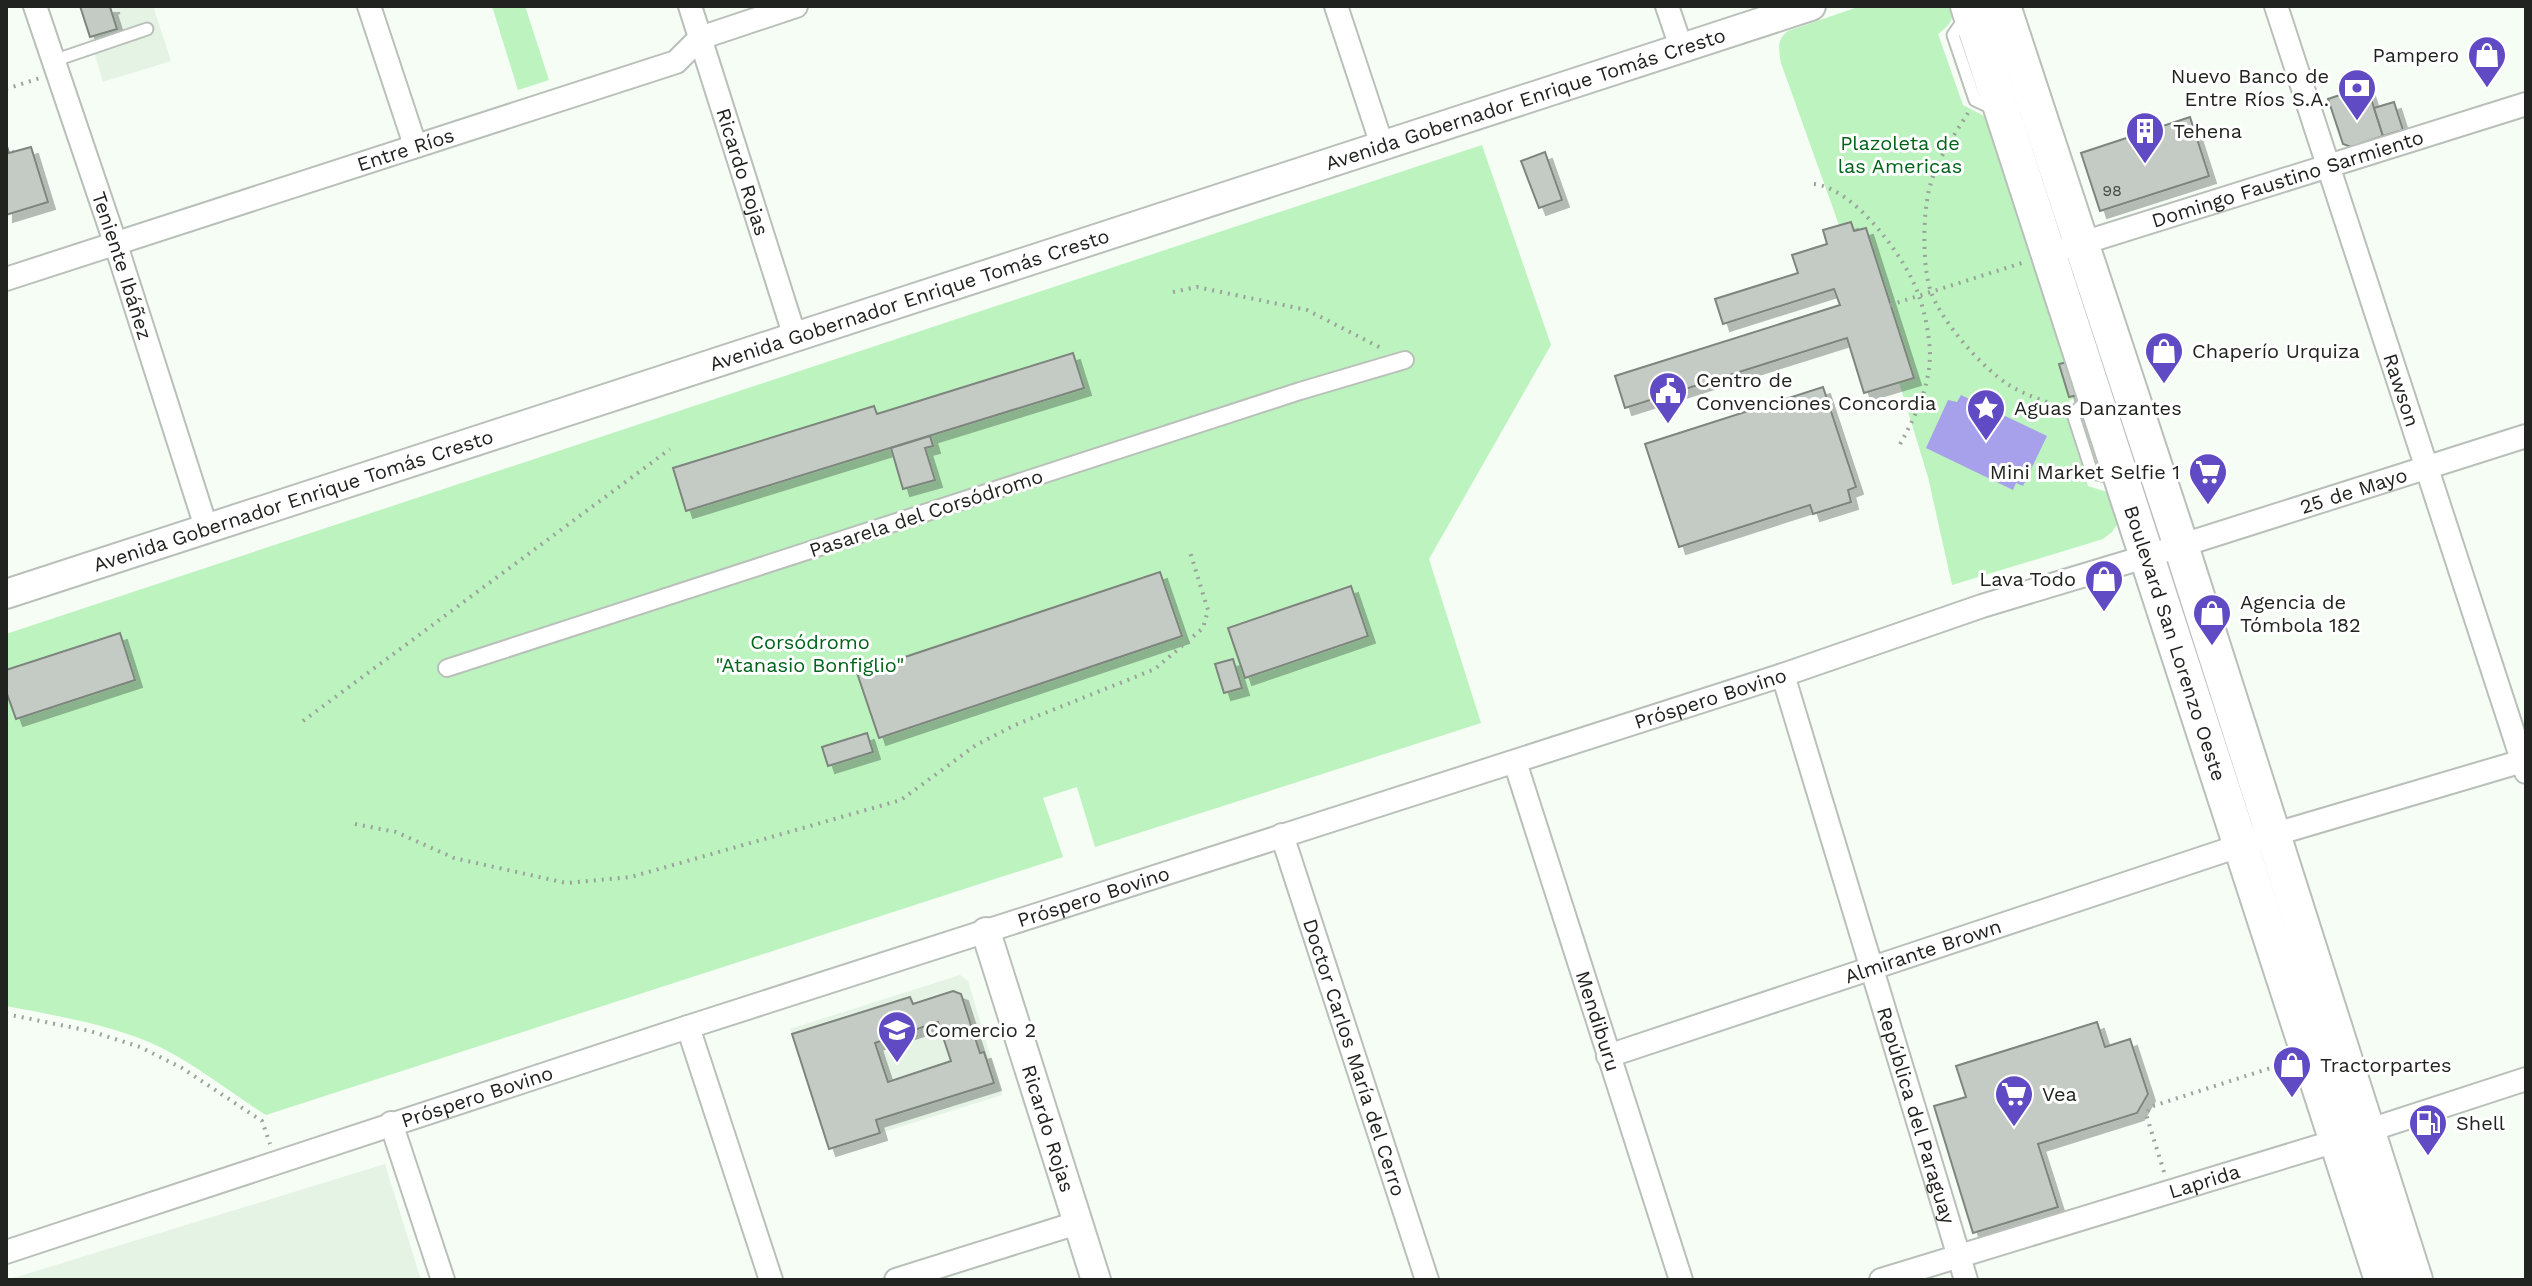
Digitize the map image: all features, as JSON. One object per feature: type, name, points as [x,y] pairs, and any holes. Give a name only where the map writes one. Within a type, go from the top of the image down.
[{"type":"main road","name":"Boulevard San Lorenzo Oeste","points":[[1980,7],[1989,106],[2065,249],[2084,403],[2122,479],[2256,841],[2352,1136],[2415,1280]]},
{"type":"main road","name":"Boulevard San Lorenzo Oeste","points":[[1980,7],[2065,249],[2181,546],[2307,1056],[2352,1136],[2382,1280]]},
{"type":"street","name":"Teniente Ibáñez","points":[[35,6],[116,245],[206,527]]},
{"type":"street","points":[[369,6],[415,145]]},
{"type":"street","name":"Ricardo Rojas","points":[[690,6],[795,337]]},
{"type":"street","name":"Entre Ríos","points":[[6,279],[676,62],[700,38],[796,6]]},
{"type":"street","points":[[1336,6],[1382,145]]},
{"type":"street","points":[[1667,6],[1681,47]]},
{"type":"street","name":"Avenida Gobernador Enrique Tomás Cresto","points":[[6,594],[1811,6]]},
{"type":"street","name":"Rawson","points":[[2276,6],[2525,765]]},
{"type":"street","name":"Domingo Faustino Sarmiento","points":[[2065,249],[2526,104]]},
{"type":"street","name":"Pasarela del Corsódromo","points":[[447,668],[1405,360]]},
{"type":"street","name":"25 de Mayo","points":[[2181,546],[2526,436]]},
{"type":"street","name":"Próspero Bovino","points":[[6,1252],[391,1123],[1783,675],[1982,606],[2181,546]]},
{"type":"street","name":"República del Paraguay","points":[[1783,675],[1966,1280]]},
{"type":"street","name":"Mendiburu","points":[[1515,762],[1681,1280]]},
{"type":"street","name":"Almirante Brown","points":[[1608,1056],[2256,841],[2525,765]]},
{"type":"street","name":"Doctor Carlos María del Cerro","points":[[1282,835],[1427,1280]]},
{"type":"street","name":"Ricardo Rojas","points":[[986,932],[1096,1280]]},
{"type":"street","points":[[688,1027],[771,1280]]},
{"type":"street","name":"Laprida","points":[[1881,1280],[2170,1193],[2526,1079]]},
{"type":"street","points":[[391,1123],[443,1280]]},
{"type":"street","points":[[896,1280],[1077,1223]]},
{"type":"lane","points":[[55,66],[147,29]]},
{"type":"path","points":[[6,89],[55,66]]},
{"type":"path","points":[[1989,106],[1943,152],[1927,200],[1926,259],[1931,292],[1974,355],[2009,385],[2084,403]]},
{"type":"path","points":[[1814,184],[1827,185],[1869,219],[1896,253],[1919,295],[1928,338],[1927,376],[1923,396],[1898,448]]},
{"type":"path","points":[[1890,305],[2065,249]]},
{"type":"path","points":[[1173,292],[1197,287],[1307,310],[1405,360]]},
{"type":"path","points":[[303,721],[670,449]]},
{"type":"path","points":[[355,824],[396,832],[454,858],[566,883],[631,877],[901,800],[976,745],[1015,725],[1155,669],[1203,628],[1208,610],[1190,552]]},
{"type":"path","points":[[6,1014],[90,1031],[140,1047],[182,1068],[262,1121],[275,1162]]},
{"type":"path","points":[[2170,1193],[2146,1114],[2150,1107],[2307,1056]]},
{"type":"shaded area","points":[[153,6],[171,61],[103,82],[90,38],[117,29],[110,7]]},
{"type":"shaded area","name":"Aguas Danzantes","points":[[1961,395],[2047,436],[2023,486],[2016,483],[2013,490],[1926,448],[1948,400],[1957,402]]},
{"type":"shaded area","name":"Comercio 2","points":[[960,975],[968,981],[1002,1095],[829,1149],[790,1029]]},
{"type":"shaded area","points":[[385,1164],[421,1280],[7,1280]]},
{"type":"green space","points":[[492,6],[525,6],[549,80],[518,90]]},
{"type":"green space","name":"Plazoleta de las Americas","points":[[1861,6],[1951,6],[1950,22],[1938,34],[1963,105],[1988,118],[2077,395],[2063,406],[2088,486],[2110,493],[2118,523],[2103,539],[1952,585],[1928,477],[1899,382],[1914,377],[1866,228],[1854,231],[1850,222],[1839,225],[1780,58],[1780,42],[1788,31]]},
{"type":"green space","name":"Corsódromo \"Atanasio Bonfiglio\"","points":[[1482,145],[1551,345],[1429,559],[1481,723],[1095,847],[1077,787],[1043,798],[1063,857],[266,1115],[189,1063],[145,1040],[86,1022],[6,1006],[6,634]]},
{"type":"building","points":[[80,6],[113,6],[110,7],[117,29],[90,37]]},
{"type":"building","name":"Nuevo Banco de Entre Ríos S.A.","points":[[2367,86],[2383,136],[2351,147],[2343,144],[2328,99]]},
{"type":"building","points":[[2394,102],[2403,130],[2383,136],[2374,108]]},
{"type":"building","name":"Tehena","points":[[2190,117],[2209,176],[2100,211],[2081,153]]},
{"type":"building","points":[[6,143],[9,153],[31,147],[48,202],[6,215]]},
{"type":"building","points":[[1545,152],[1562,200],[1539,208],[1521,161]]},
{"type":"building","points":[[1851,222],[1854,231],[1866,228],[1914,378],[1864,393],[1847,338],[1625,408],[1615,376],[1840,305],[1834,289],[1723,324],[1715,299],[1798,273],[1792,255],[1827,244],[1823,230]]},
{"type":"building","points":[[1073,353],[1084,388],[686,511],[673,468],[874,406],[877,414]]},
{"type":"building","points":[[2068,362],[2078,395],[2069,397],[2059,364]]},
{"type":"building","points":[[1823,387],[1856,487],[1848,490],[1851,502],[1813,514],[1810,505],[1679,547],[1645,444]]},
{"type":"building","points":[[930,436],[933,446],[925,448],[935,480],[903,489],[891,448]]},
{"type":"building","points":[[1160,572],[1182,636],[879,738],[857,673]]},
{"type":"building","points":[[1351,586],[1368,636],[1245,678],[1228,628]]},
{"type":"building","points":[[120,633],[135,680],[16,719],[6,691],[6,670]]},
{"type":"building","points":[[1233,659],[1242,688],[1224,693],[1215,664]]},
{"type":"building","points":[[867,733],[873,752],[828,766],[822,747]]},
{"type":"building","name":"Comercio 2","points":[[953,991],[961,994],[980,1053],[984,1052],[994,1083],[876,1120],[880,1133],[829,1149],[792,1034],[910,997],[913,1004]],"holes":[[[938,1022],[951,1061],[888,1082],[875,1043]]]},
{"type":"building","name":"Vea","points":[[2097,1022],[2105,1047],[2130,1039],[2148,1094],[2137,1113],[2038,1144],[2058,1207],[1973,1233],[1934,1106],[1966,1097],[1956,1066]]},
{"type":"place","name":"Pampero","points":[[2487,89]]},
{"type":"place","name":"Nuevo Banco de Entre Ríos S.A.","points":[[2357,122]]},
{"type":"place","name":"Tehena","points":[[2145,165]]},
{"type":"place","name":"Chaperío Urquiza","points":[[2164,385]]},
{"type":"place","name":"Centro de Convenciones Concordia","points":[[1668,425]]},
{"type":"place","name":"Aguas Danzantes","points":[[1986,442]]},
{"type":"place","name":"Mini Market Selfie 1","points":[[2208,506]]},
{"type":"place","name":"Lava Todo","points":[[2104,613]]},
{"type":"place","name":"Agencia de Tómbola 182","points":[[2212,647]]},
{"type":"place","name":"Comercio 2","points":[[897,1064]]},
{"type":"place","name":"Tractorpartes","points":[[2292,1099]]},
{"type":"place","name":"Vea","points":[[2014,1128]]},
{"type":"place","name":"Shell","points":[[2428,1157]]}]
